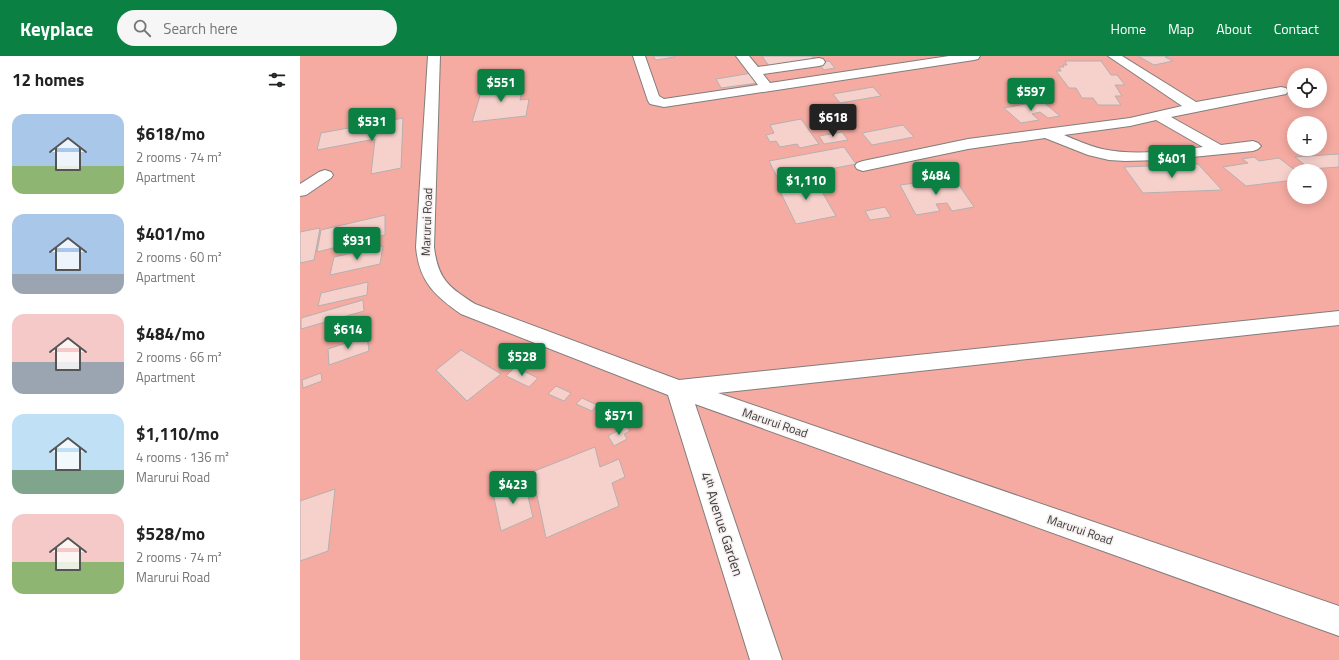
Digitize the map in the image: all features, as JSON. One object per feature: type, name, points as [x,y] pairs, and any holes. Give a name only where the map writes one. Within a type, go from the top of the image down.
[{"type":"street","name":"Marurui Road","points":[[434,56],[425,247],[426,262],[432,279],[449,296],[468,309],[678,389],[1339,622]]},
{"type":"street","points":[[639,56],[652,96],[655,101],[664,103],[974,56]]},
{"type":"street","points":[[742,56],[755,71],[766,88]]},
{"type":"street","points":[[1114,56],[1194,107]]},
{"type":"street","points":[[755,71],[819,62]]},
{"type":"street","points":[[863,166],[968,144],[1130,122],[1194,107],[1281,91]]},
{"type":"street","points":[[1158,115],[1217,149]]},
{"type":"street","points":[[1047,134],[1089,150],[1109,155],[1133,156],[1253,146]]},
{"type":"street","points":[[300,191],[325,175]]},
{"type":"street","points":[[678,389],[1339,318]]},
{"type":"street","name":"4ᵗʰ Avenue Garden","points":[[678,389],[766,660]]},
{"type":"shaded area","points":[[300,56],[1339,56],[1339,660],[300,660]]},
{"type":"building","points":[[653,56],[675,56],[675,57],[656,60]]},
{"type":"building","points":[[762,56],[812,56],[815,60],[769,66]]},
{"type":"building","points":[[1138,56],[1169,56],[1165,57],[1173,61],[1154,65]]},
{"type":"building","points":[[829,61],[835,68],[824,70],[818,63]]},
{"type":"building","points":[[1065,61],[1101,61],[1111,75],[1117,75],[1125,85],[1115,85],[1122,96],[1115,96],[1121,105],[1098,105],[1093,98],[1082,98],[1076,88],[1069,88],[1056,71],[1061,71],[1059,67],[1064,67],[1063,65],[1067,65]]},
{"type":"building","points":[[752,73],[758,83],[721,88],[716,79]]},
{"type":"building","points":[[524,82],[520,100],[529,99],[526,116],[472,122],[483,86]]},
{"type":"building","points":[[873,87],[881,96],[840,103],[833,94]]},
{"type":"building","points":[[1042,101],[1060,116],[1048,118],[1040,112],[1032,114],[1039,120],[1021,123],[1004,108]]},
{"type":"building","points":[[403,118],[401,168],[371,174],[375,139],[317,150],[321,133]]},
{"type":"building","points":[[801,119],[819,144],[800,148],[797,144],[780,147],[776,141],[770,142],[766,135],[774,133],[770,125]]},
{"type":"building","points":[[903,125],[914,137],[872,145],[862,133]]},
{"type":"building","points":[[842,132],[848,140],[824,144],[819,136]]},
{"type":"building","points":[[844,147],[856,164],[778,179],[769,161]]},
{"type":"building","points":[[1339,154],[1339,167],[1327,168],[1327,164],[1304,164],[1295,157],[1327,156]]},
{"type":"building","points":[[1254,157],[1259,161],[1279,158],[1287,164],[1287,181],[1246,186],[1223,167],[1248,163],[1242,159]]},
{"type":"building","points":[[1198,164],[1222,190],[1143,193],[1124,167]]},
{"type":"building","points":[[814,178],[836,216],[796,224],[777,185]]},
{"type":"building","points":[[954,178],[974,207],[952,211],[947,203],[936,204],[940,211],[916,215],[900,185]]},
{"type":"building","points":[[885,207],[891,217],[870,220],[865,211]]},
{"type":"building","points":[[385,215],[385,235],[317,252],[321,230]]},
{"type":"building","points":[[320,228],[314,260],[300,263],[300,232]]},
{"type":"building","points":[[383,246],[380,264],[330,275],[334,257]]},
{"type":"building","points":[[368,282],[367,295],[318,306],[321,293]]},
{"type":"building","points":[[363,300],[364,311],[301,329],[301,318]]},
{"type":"building","points":[[367,336],[369,351],[329,365],[328,349]]},
{"type":"building","points":[[461,350],[501,374],[467,401],[436,370]]},
{"type":"building","points":[[515,367],[538,378],[529,387],[506,376]]},
{"type":"building","points":[[321,373],[322,381],[303,388],[302,380]]},
{"type":"building","points":[[556,386],[571,393],[564,401],[548,394]]},
{"type":"building","points":[[582,398],[597,405],[592,411],[576,404]]},
{"type":"building","points":[[626,426],[630,431],[624,434],[627,439],[614,446],[608,436]]},
{"type":"building","points":[[595,447],[600,467],[619,459],[625,477],[612,483],[619,506],[546,538],[532,472]]},
{"type":"building","points":[[524,480],[533,517],[501,531],[493,493]]},
{"type":"building","points":[[335,489],[328,551],[300,561],[300,501]]}]
